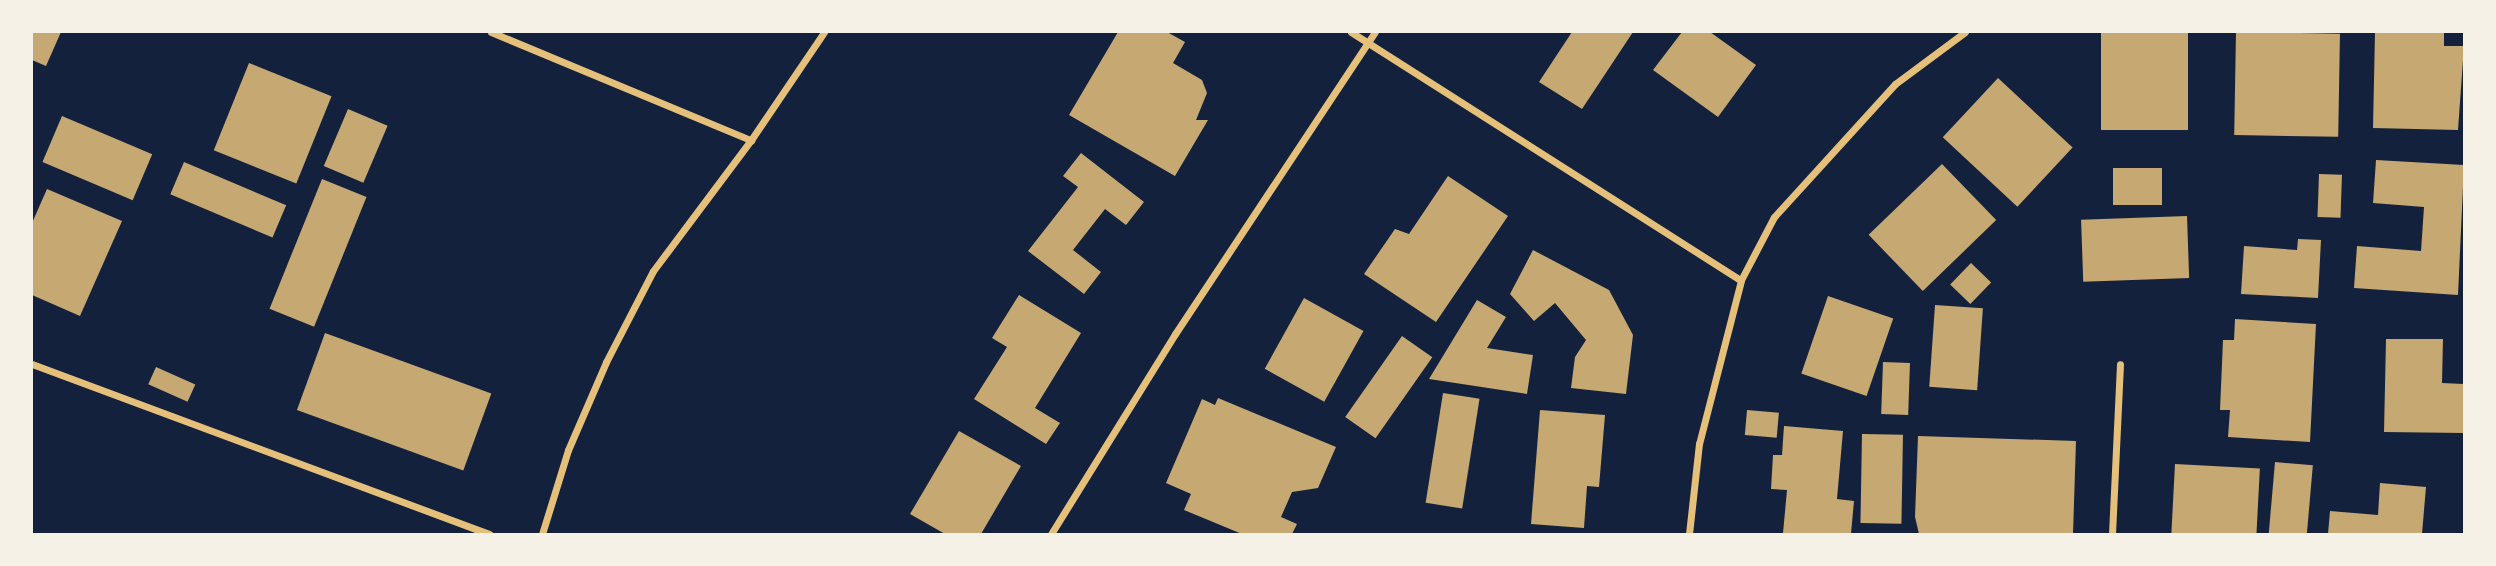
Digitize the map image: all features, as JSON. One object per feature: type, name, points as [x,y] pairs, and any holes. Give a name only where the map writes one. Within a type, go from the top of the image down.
[{"type":"street","points":[[491,32],[751,140]]},
{"type":"street","points":[[542,534],[568,450],[653,271],[751,140],[824,32]]},
{"type":"street","points":[[1351,32],[1741,280]]},
{"type":"street","points":[[1051,534],[1175,334],[1375,32]]},
{"type":"street","points":[[1689,534],[1699,444],[1741,280],[1774,218],[1895,84],[1965,32]]},
{"type":"street","points":[[32,364],[489,534]]},
{"type":"street","points":[[2112,534],[2120,364]]},
{"type":"building","points":[[32,32],[61,32],[46,66],[32,60]]},
{"type":"building","points":[[1118,32],[1167,32],[1185,42],[1173,63],[1202,80],[1207,93],[1196,120],[1208,120],[1175,176],[1069,115]]},
{"type":"building","points":[[1572,32],[1633,32],[1582,109],[1539,82]]},
{"type":"building","points":[[1682,32],[1710,32],[1756,65],[1718,117],[1653,70]]},
{"type":"building","points":[[2101,32],[2188,32],[2188,130],[2101,130]]},
{"type":"building","points":[[2236,32],[2340,34],[2338,137],[2234,135]]},
{"type":"building","points":[[2375,32],[2444,32],[2444,46],[2464,46],[2458,130],[2373,128]]},
{"type":"building","points":[[249,63],[332,96],[296,183],[214,150]]},
{"type":"building","points":[[1998,78],[2073,148],[2017,207],[1943,137]]},
{"type":"building","points":[[348,109],[388,126],[363,183],[324,166]]},
{"type":"building","points":[[62,116],[152,154],[133,200],[42,162]]},
{"type":"building","points":[[1081,153],[1144,202],[1126,225],[1105,209],[1073,250],[1101,272],[1084,294],[1028,251],[1078,187],[1063,176]]},
{"type":"building","points":[[2376,160],[2464,165],[2458,295],[2354,288],[2357,246],[2421,251],[2424,207],[2373,203]]},
{"type":"building","points":[[184,162],[286,205],[273,238],[170,194]]},
{"type":"building","points":[[1942,164],[1996,220],[1923,291],[1869,235]]},
{"type":"building","points":[[2113,168],[2162,168],[2162,205],[2113,205]]},
{"type":"building","points":[[2319,174],[2342,175],[2340,218],[2317,217]]},
{"type":"building","points":[[1448,176],[1508,216],[1436,322],[1364,274],[1395,229],[1409,234]]},
{"type":"building","points":[[322,179],[367,197],[314,327],[270,309]]},
{"type":"building","points":[[47,189],[122,221],[80,316],[32,295],[32,223]]},
{"type":"building","points":[[2187,216],[2189,278],[2083,282],[2081,220]]},
{"type":"building","points":[[2298,239],[2321,240],[2318,298],[2241,294],[2244,246],[2297,250]]},
{"type":"building","points":[[1533,250],[1609,290],[1633,335],[1626,394],[1571,388],[1575,357],[1586,340],[1555,303],[1534,321],[1510,294]]},
{"type":"building","points":[[1971,263],[1991,282],[1970,304],[1950,285]]},
{"type":"building","points":[[1019,295],[1081,333],[1035,408],[1060,423],[1046,444],[974,399],[1007,347],[992,338]]},
{"type":"building","points":[[1828,296],[1893,318],[1867,396],[1801,374]]},
{"type":"building","points":[[1304,298],[1363,331],[1324,402],[1265,369]]},
{"type":"building","points":[[1477,300],[1506,317],[1487,348],[1533,355],[1527,394],[1429,379]]},
{"type":"building","points":[[1935,305],[1983,308],[1977,390],[1929,387]]},
{"type":"building","points":[[2235,319],[2316,324],[2310,442],[2228,437],[2230,410],[2220,410],[2223,340],[2234,340]]},
{"type":"building","points":[[325,333],[491,394],[463,471],[297,410]]},
{"type":"building","points":[[1402,336],[1432,357],[1376,438],[1345,417]]},
{"type":"building","points":[[2386,339],[2443,339],[2442,383],[2464,384],[2464,433],[2384,432]]},
{"type":"building","points":[[1883,362],[1910,363],[1908,415],[1881,414]]},
{"type":"building","points":[[156,367],[195,384],[188,402],[148,384]]},
{"type":"building","points":[[1443,393],[1480,399],[1462,508],[1426,503]]},
{"type":"building","points":[[1218,398],[1336,447],[1318,488],[1292,492],[1281,517],[1297,524],[1292,534],[1242,534],[1184,510],[1191,494],[1166,483],[1202,399],[1215,405]]},
{"type":"building","points":[[1540,410],[1605,415],[1599,487],[1587,486],[1584,528],[1531,524]]},
{"type":"building","points":[[1747,410],[1779,413],[1777,438],[1745,435]]},
{"type":"building","points":[[1784,426],[1843,431],[1837,499],[1854,501],[1851,534],[1783,533],[1787,490],[1771,489],[1773,455],[1782,455]]},
{"type":"building","points":[[959,431],[1021,466],[981,534],[945,534],[910,514]]},
{"type":"building","points":[[1862,434],[1903,435],[1901,524],[1860,523]]},
{"type":"building","points":[[1918,436],[2076,441],[2073,534],[1919,534],[1915,517]]},
{"type":"building","points":[[2275,462],[2313,465],[2307,534],[2269,534]]},
{"type":"building","points":[[2175,464],[2260,468],[2256,534],[2171,534]]},
{"type":"building","points":[[2380,483],[2426,487],[2422,534],[2328,534],[2330,511],[2378,515]]}]
